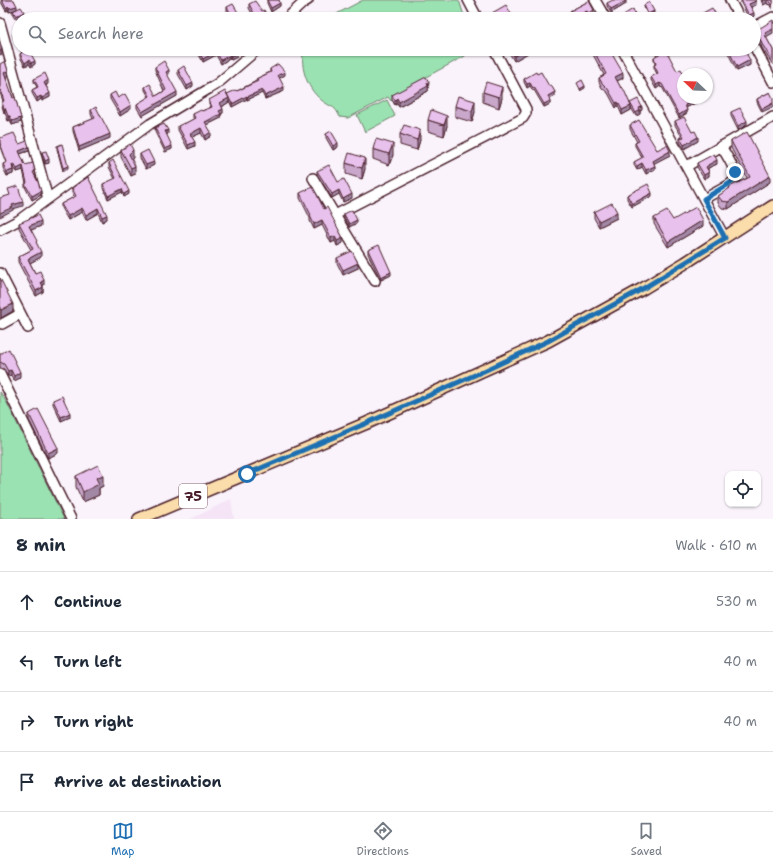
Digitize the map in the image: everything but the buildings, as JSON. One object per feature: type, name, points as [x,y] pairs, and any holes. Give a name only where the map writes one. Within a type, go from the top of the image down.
[{"type":"main road","name":"75","points":[[139,519],[367,423],[528,351],[644,288],[725,238],[773,206]]},
{"type":"street","points":[[293,12],[308,0]]},
{"type":"street","points":[[468,0],[474,12]]},
{"type":"street","points":[[595,0],[602,12]]},
{"type":"street","points":[[730,0],[736,12]]},
{"type":"street","points":[[761,23],[773,17]]},
{"type":"street","points":[[0,23],[48,199]]},
{"type":"street","points":[[0,230],[19,220],[150,124],[217,84],[250,56]]},
{"type":"street","points":[[335,215],[523,118],[526,113],[526,109],[498,56]]},
{"type":"street","points":[[626,56],[725,238]]},
{"type":"street","points":[[759,56],[773,82]]},
{"type":"street","points":[[686,166],[773,117]]},
{"type":"street","points":[[704,199],[736,178],[735,172],[721,146]]},
{"type":"street","points":[[313,178],[374,281]]},
{"type":"street","points":[[0,273],[28,328]]},
{"type":"street","points":[[2,324],[20,314]]},
{"type":"street","points":[[0,374],[70,519]]},
{"type":"shaded area","points":[[231,499],[234,519],[190,519],[201,514]]},
{"type":"green space","points":[[363,0],[458,0],[463,12],[340,12]]},
{"type":"green space","points":[[303,56],[465,56],[426,77],[426,83],[429,87],[427,88],[428,91],[399,107],[397,104],[395,105],[388,97],[348,118],[340,117],[335,109],[313,92],[306,78]]},
{"type":"green space","points":[[387,100],[395,116],[365,132],[357,115]]},
{"type":"green space","points":[[0,392],[7,403],[64,519],[0,519]]},
{"type":"route","points":[[247,474],[367,423],[528,351],[605,310],[685,264],[725,238],[704,199],[732,182],[736,178],[735,172]]}]
